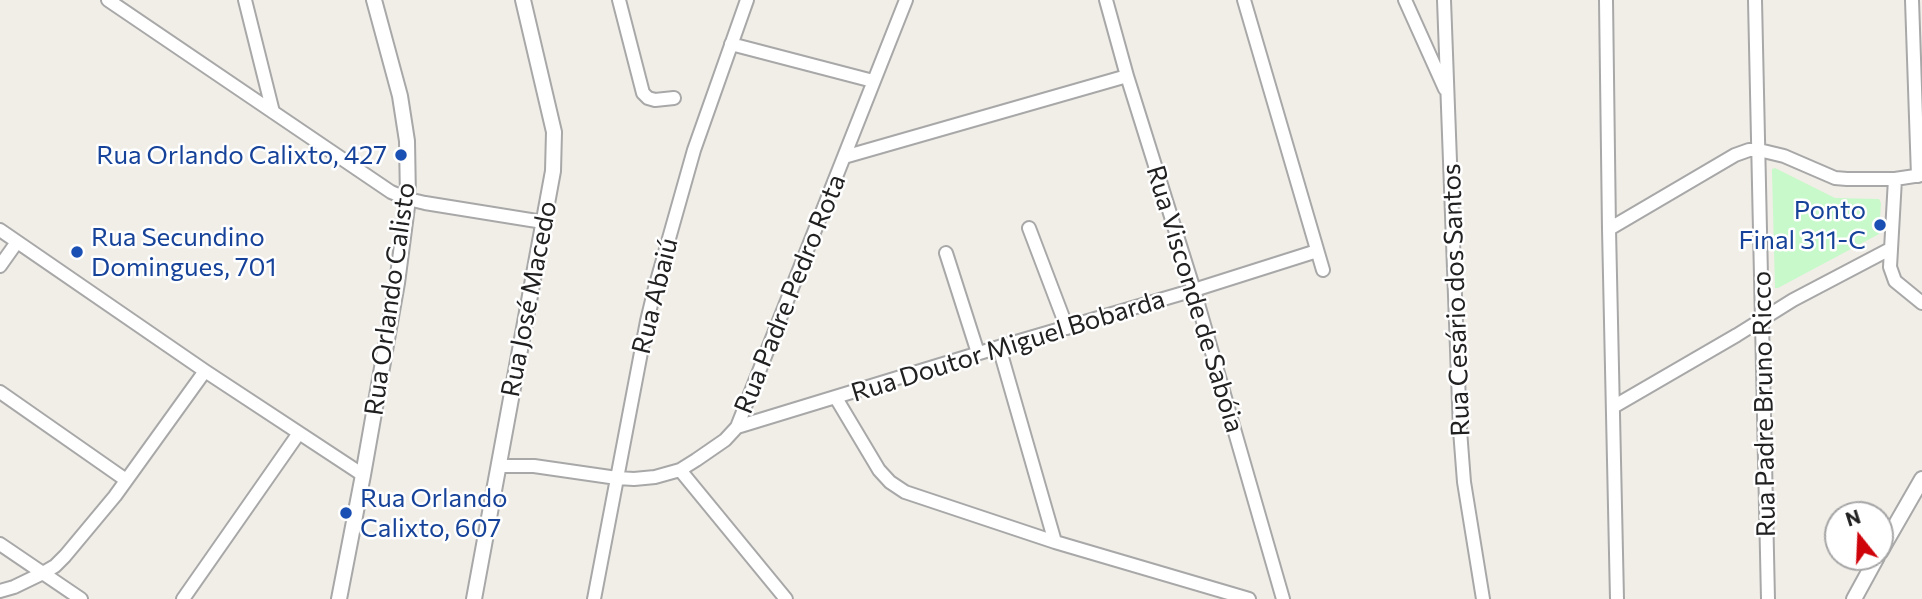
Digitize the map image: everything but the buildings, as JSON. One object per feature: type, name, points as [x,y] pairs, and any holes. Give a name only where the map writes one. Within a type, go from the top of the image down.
[{"type":"street","points":[[108,0],[391,192],[408,199],[543,222]]},
{"type":"street","points":[[245,0],[273,112]]},
{"type":"street","name":"Rua Orlando Calisto","points":[[339,599],[397,283],[408,199],[407,141],[400,96],[374,0]]},
{"type":"street","name":"Rua José Macedo","points":[[474,599],[553,172],[554,132],[523,0]]},
{"type":"street","points":[[619,0],[643,93],[655,100],[674,98]]},
{"type":"street","name":"Rua Abaiú","points":[[594,599],[655,288],[694,150],[747,0]]},
{"type":"street","name":"Rua Padre Pedro Rota","points":[[498,466],[534,466],[634,480],[655,477],[680,470],[725,440],[737,427],[906,0]]},
{"type":"street","name":"Rua Visconde de Sabóia","points":[[1106,0],[1194,290],[1283,599]]},
{"type":"street","points":[[1244,0],[1323,270]]},
{"type":"street","points":[[1405,0],[1447,95]]},
{"type":"street","name":"Rua Cesário dos Santos","points":[[1444,0],[1460,430],[1464,482],[1483,599]]},
{"type":"street","points":[[1606,0],[1617,599]]},
{"type":"street","name":"Rua Padre Bruno Ricco","points":[[1755,0],[1768,599]]},
{"type":"street","points":[[1609,229],[1735,155],[1749,150],[1783,156],[1835,178],[1895,179],[1920,175],[1912,0]]},
{"type":"street","points":[[731,44],[873,81]]},
{"type":"street","points":[[844,158],[1127,76]]},
{"type":"street","points":[[1895,179],[1890,249],[1892,275],[1900,286],[1922,303]]},
{"type":"street","points":[[1029,228],[1067,328]]},
{"type":"street","points":[[0,230],[205,371],[363,475]]},
{"type":"street","points":[[0,267],[17,242]]},
{"type":"street","points":[[1613,407],[1793,300],[1890,249]]},
{"type":"street","name":"Rua Doutor Miguel Bobarda","points":[[737,427],[1317,251]]},
{"type":"street","points":[[946,253],[978,353]]},
{"type":"street","points":[[999,347],[1055,542]]},
{"type":"street","points":[[0,591],[43,573],[65,556],[126,480],[205,371]]},
{"type":"street","points":[[0,392],[126,480]]},
{"type":"street","points":[[836,398],[879,470],[905,492],[1055,542],[1249,599]]},
{"type":"street","points":[[183,599],[299,433]]},
{"type":"street","points":[[680,470],[786,599]]},
{"type":"street","points":[[1894,528],[1922,479]]},
{"type":"street","points":[[0,544],[81,599]]},
{"type":"street","points":[[1854,599],[1869,571]]},
{"type":"green space","points":[[1775,168],[1835,198],[1879,199],[1879,234],[1775,288],[1772,169]]},
{"type":"place","name":"Rua Orlando Calixto, 427","points":[[401,155]]},
{"type":"place","name":"Ponto Final 311-C","points":[[1880,225]]},
{"type":"place","name":"Rua Secundino Domingues, 701","points":[[77,252]]},
{"type":"place","name":"Rua Orlando Calixto, 607","points":[[346,513]]}]
